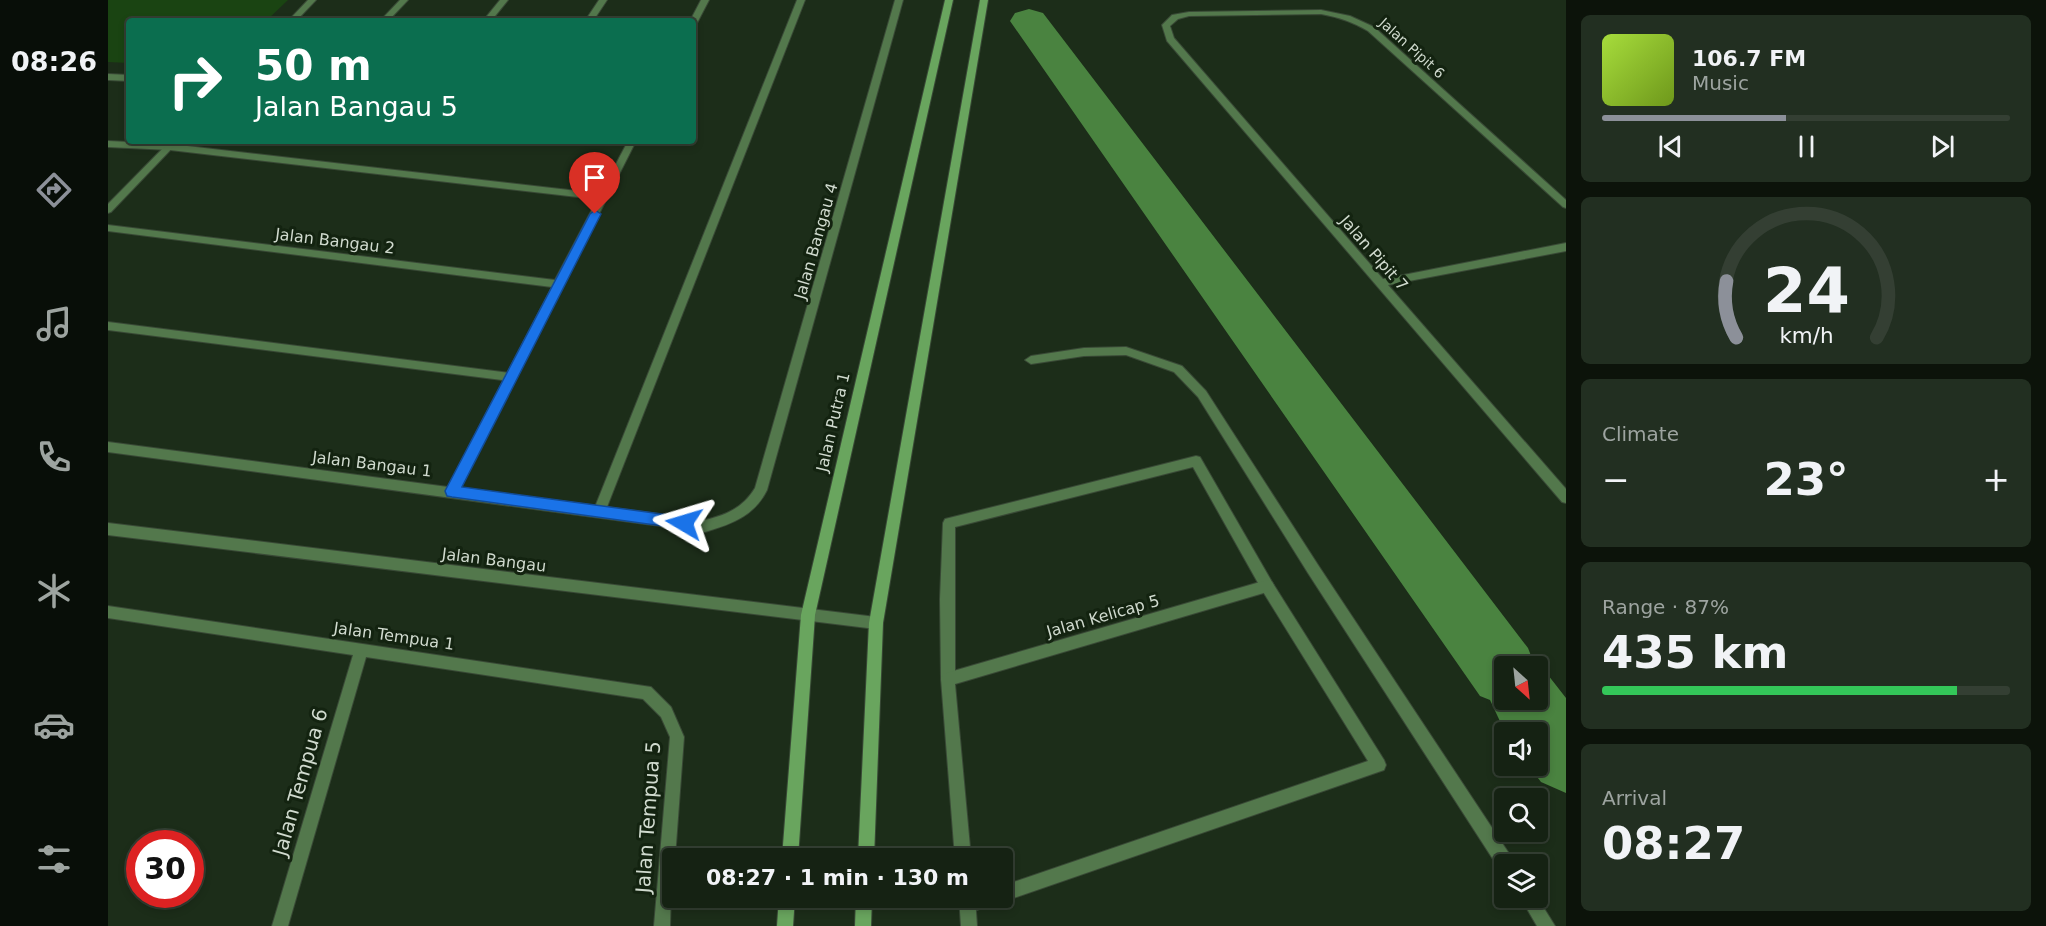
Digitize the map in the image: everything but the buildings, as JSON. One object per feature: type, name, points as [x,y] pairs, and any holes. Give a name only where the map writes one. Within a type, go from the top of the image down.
[{"type":"main road","name":"Jalan Putra 1","points":[[791,848],[807,615],[949,0]]},
{"type":"main road","points":[[866,848],[876,623],[984,0]]},
{"type":"main road","points":[[785,926],[786,908]]},
{"type":"main road","points":[[863,926],[864,908]]},
{"type":"street","points":[[295,18],[312,0]]},
{"type":"street","points":[[387,18],[404,0]]},
{"type":"street","points":[[489,18],[504,0]]},
{"type":"street","points":[[591,18],[603,0]]},
{"type":"street","points":[[696,18],[705,0]]},
{"type":"street","points":[[599,512],[801,0]]},
{"type":"street","name":"Jalan Bangau 4","points":[[761,490],[899,0]]},
{"type":"street","name":"Jalan Pipit 6","points":[[1166,25],[1175,17],[1189,14],[1321,12],[1340,14],[1357,20],[1371,29],[1566,205]]},
{"type":"street","name":"Jalan Pipit 7","points":[[1166,25],[1170,39],[1566,498]]},
{"type":"street","points":[[108,76],[126,78]]},
{"type":"street","points":[[108,144],[173,144],[604,196]]},
{"type":"street","points":[[108,210],[173,144]]},
{"type":"street","points":[[452,491],[630,144]]},
{"type":"street","name":"Jalan Bangau 2","points":[[108,228],[559,284]]},
{"type":"street","points":[[1380,283],[1566,247]]},
{"type":"street","points":[[108,327],[510,377]]},
{"type":"street","points":[[1031,360],[1084,352],[1126,351],[1178,369],[1202,394],[1313,569],[1499,854]]},
{"type":"street","name":"Jalan Bangau 1","points":[[108,447],[705,526],[741,514],[754,503],[761,490]]},
{"type":"street","points":[[962,848],[948,679],[949,523],[1196,460],[1267,586],[1379,765],[1013,890]]},
{"type":"street","name":"Jalan Bangau","points":[[108,529],[876,623]]},
{"type":"street","name":"Jalan Kelicap 5","points":[[948,679],[1267,586]]},
{"type":"street","name":"Jalan Tempua 1","points":[[108,612],[646,692],[666,712]]},
{"type":"street","name":"Jalan Tempua 6","points":[[280,926],[361,650]]},
{"type":"street","name":"Jalan Tempua 5","points":[[662,926],[677,737],[666,712]]},
{"type":"street","points":[[968,908],[969,926]]},
{"type":"street","points":[[1535,908],[1547,926]]},
{"type":"green space","points":[[108,0],[288,0],[269,18],[126,18],[126,63],[108,62]]},
{"type":"waterway","points":[[1029,21],[1494,658]]},
{"type":"waterway","points":[[1532,710],[1566,757]]},
{"type":"route","points":[[595,214],[452,491],[684,523]]}]
